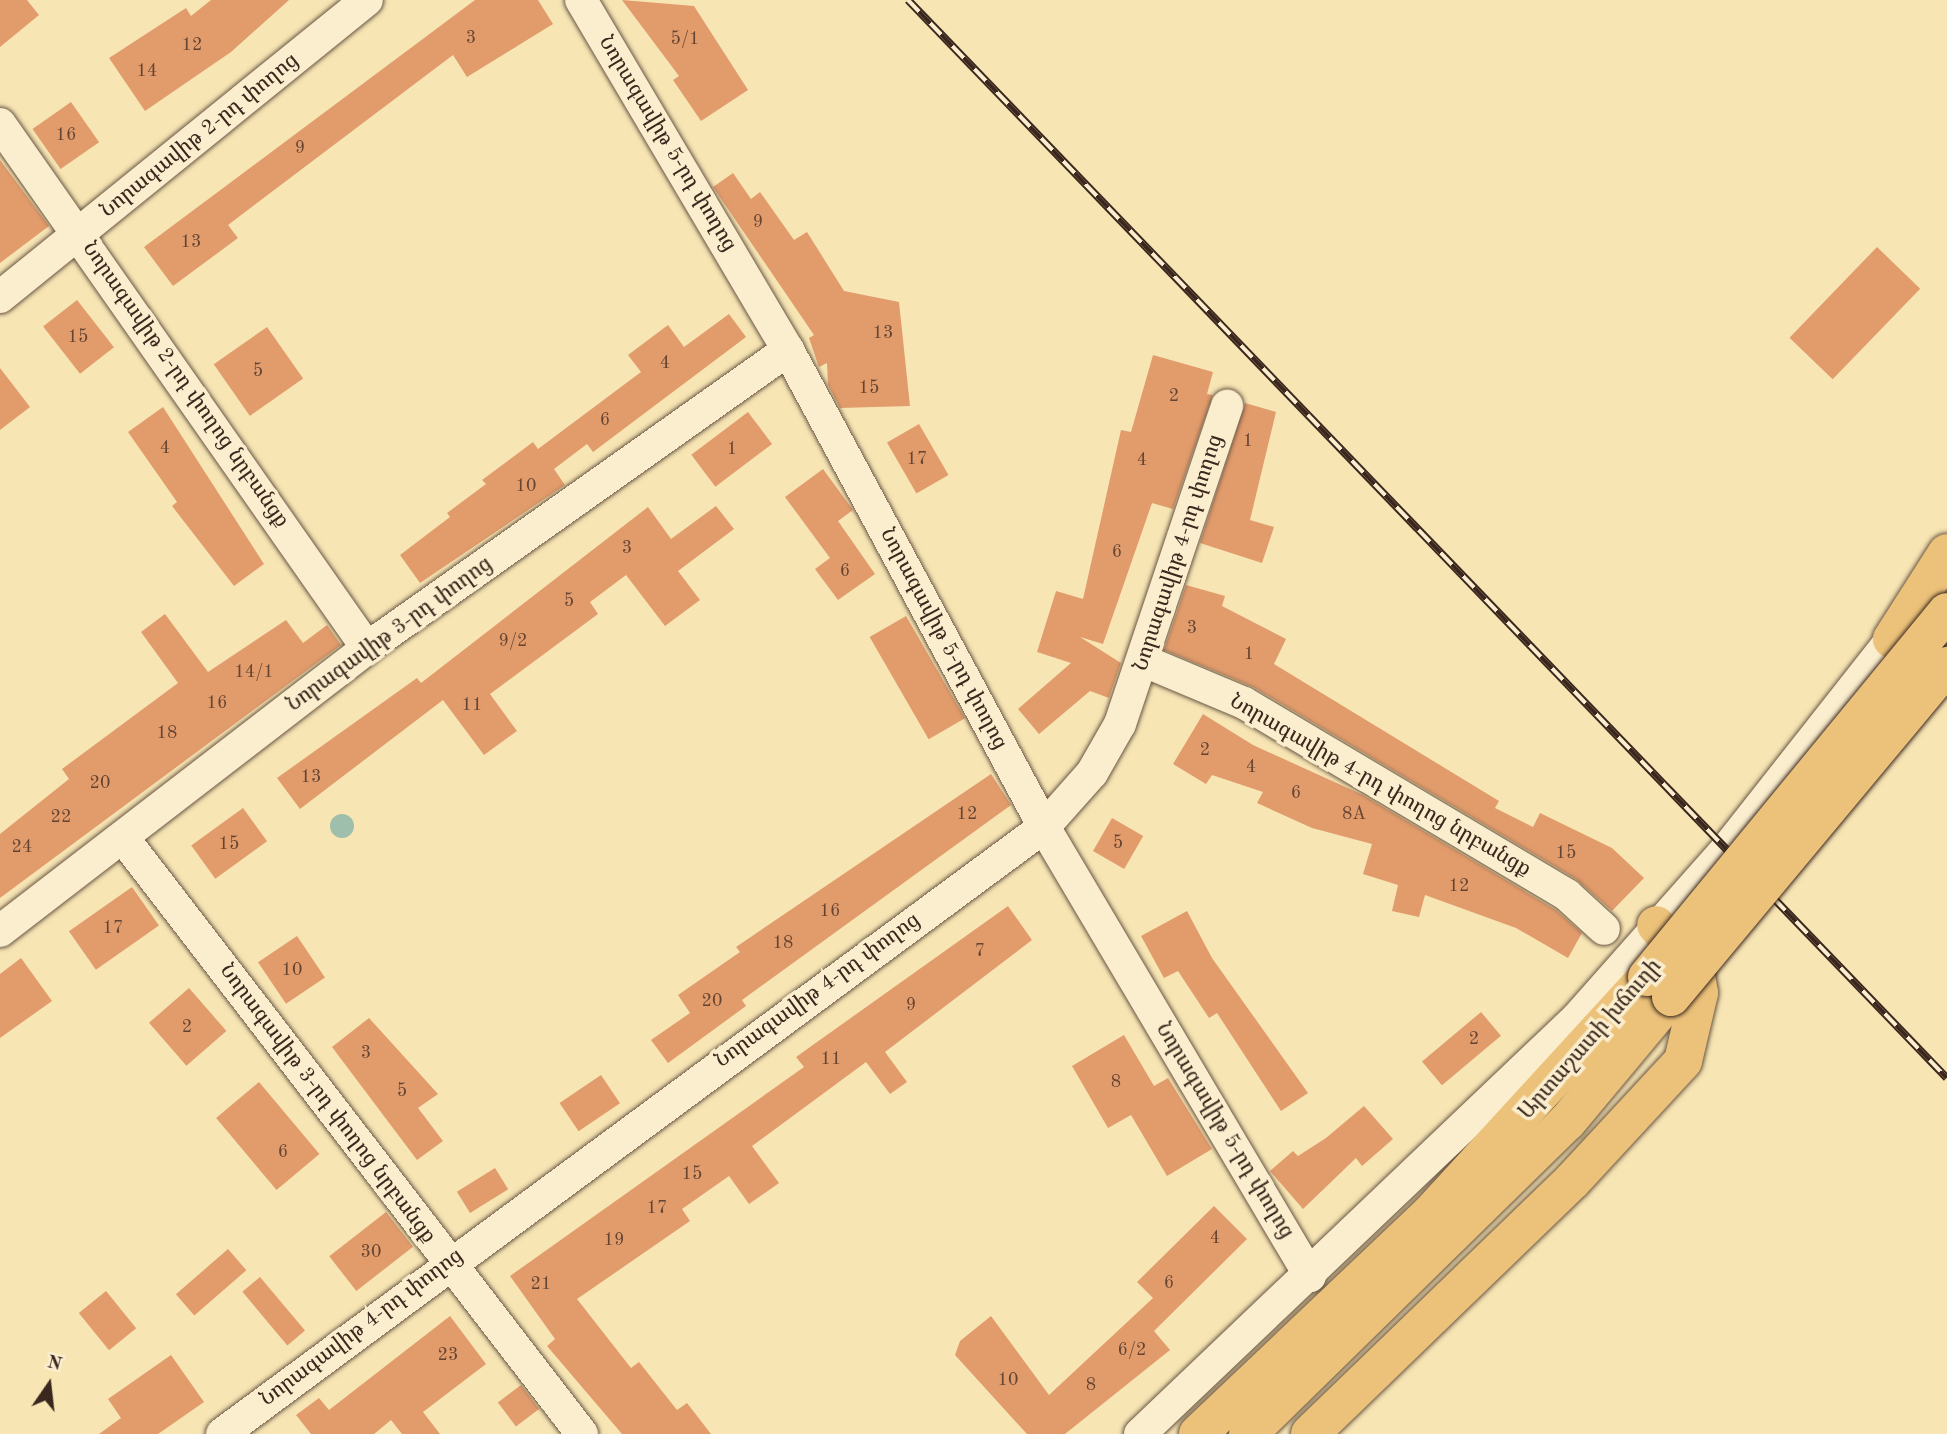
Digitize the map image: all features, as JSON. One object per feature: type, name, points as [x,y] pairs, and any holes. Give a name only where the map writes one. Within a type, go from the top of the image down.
[{"type":"highway","points":[[1947,553],[1892,639],[1947,677]]},
{"type":"highway","name":"Արտաշատի խճուղի","points":[[1248,1434],[1567,1122],[1659,987],[1947,612]]},
{"type":"highway","name":"Արտաշատի խճուղի","points":[[1198,1434],[1430,1214],[1659,987],[1947,666]]},
{"type":"highway","points":[[1310,1434],[1572,1181],[1683,1061],[1698,1004],[1695,971],[1656,925]]},
{"type":"street","name":"Նորագավիթ 2-րդ փողոց","points":[[0,297],[367,0]]},
{"type":"street","name":"Նորագավիթ 5-րդ փողոց","points":[[582,0],[788,350],[1044,827],[1310,1276]]},
{"type":"street","name":"Նորագավիթ 2-րդ փողոց նրբանցք","points":[[0,124],[81,234],[367,648]]},
{"type":"street","name":"Նորագավիթ 3-րդ փողոց","points":[[0,931],[124,839],[367,648],[788,350]]},
{"type":"street","name":"Նորագավիթ 4-րդ փողոց","points":[[222,1434],[447,1262],[1044,827],[1092,773],[1144,661],[1227,406]]},
{"type":"street","name":"Արտաշատի խճուղի","points":[[1140,1434],[1510,1087],[1729,846],[1892,639]]},
{"type":"street","name":"Նորագավիթ 4-րդ փողոց նրբանցք","points":[[1144,661],[1244,703],[1567,895],[1604,929]]},
{"type":"street","name":"Նորագավիթ 3-րդ փողոց նրբանցք","points":[[124,839],[582,1434]]},
{"type":"shaded area","points":[[342,814],[351,817],[354,826],[351,835],[342,838],[333,835],[330,826],[333,817]]},
{"type":"building","points":[[0,0],[27,0],[39,15],[0,47]]},
{"type":"building","points":[[211,0],[289,0],[231,52],[145,111],[109,58],[186,8],[191,16]]},
{"type":"building","points":[[475,0],[538,0],[553,24],[467,77],[453,55],[228,225],[238,238],[173,286],[144,247]]},
{"type":"building","points":[[622,0],[694,6],[748,90],[701,121],[673,80],[679,76]]},
{"type":"building","points":[[71,102],[99,142],[61,169],[32,129]]},
{"type":"building","points":[[0,160],[49,226],[0,263]]},
{"type":"building","points":[[733,173],[751,199],[760,192],[794,240],[807,232],[844,291],[899,302],[910,406],[840,408],[828,385],[827,363],[819,367],[809,338],[814,335],[713,187]]},
{"type":"building","points":[[1877,247],[1920,289],[1833,379],[1789,338]]},
{"type":"building","points":[[77,300],[114,347],[80,374],[43,326]]},
{"type":"building","points":[[729,314],[746,337],[593,452],[587,444],[554,469],[565,485],[420,583],[400,555],[450,517],[447,513],[486,484],[482,480],[533,442],[538,449],[641,372],[628,355],[668,325],[684,347]]},
{"type":"building","points":[[267,327],[303,379],[250,416],[214,364]]},
{"type":"building","points":[[1153,355],[1213,372],[1207,394],[1213,395],[1173,509],[1152,503],[1103,644],[1080,637],[1121,663],[1109,698],[1090,691],[1039,734],[1018,709],[1071,663],[1037,652],[1056,591],[1083,599],[1121,430],[1131,432]]},
{"type":"building","points":[[0,368],[30,407],[0,430]]},
{"type":"building","points":[[1245,403],[1276,412],[1250,520],[1274,527],[1262,563],[1200,543]]},
{"type":"building","points":[[163,407],[264,564],[234,586],[172,506],[177,502],[128,432]]},
{"type":"building","points":[[748,412],[772,444],[715,487],[691,455]]},
{"type":"building","points":[[919,424],[948,475],[916,494],[887,442]]},
{"type":"building","points":[[823,469],[853,510],[838,521],[875,574],[838,600],[815,569],[830,558],[785,497]]},
{"type":"building","points":[[716,506],[734,529],[678,571],[700,600],[665,626],[626,575],[590,602],[598,614],[490,694],[517,731],[484,755],[443,700],[300,809],[277,778],[417,678],[421,683],[648,507],[671,539]]},
{"type":"building","points":[[1186,585],[1225,596],[1222,606],[1286,639],[1274,664],[1499,801],[1495,808],[1533,827],[1540,813],[1612,848],[1644,878],[1612,911],[1576,879],[1253,687],[1164,650]]},
{"type":"building","points":[[165,614],[208,672],[286,620],[303,643],[327,625],[341,645],[0,898],[0,834],[69,779],[62,769],[178,683],[141,632]]},
{"type":"building","points":[[906,616],[965,718],[929,739],[870,637]]},
{"type":"building","points":[[1203,714],[1253,745],[1363,795],[1556,910],[1582,933],[1568,958],[1516,928],[1425,895],[1419,917],[1392,911],[1398,885],[1363,874],[1372,844],[1312,828],[1257,803],[1263,792],[1212,775],[1206,784],[1173,764]]},
{"type":"building","points":[[991,774],[1011,805],[742,1000],[746,1006],[668,1063],[651,1040],[690,1013],[678,995],[740,952],[736,947]]},
{"type":"building","points":[[243,808],[267,841],[215,879],[191,846]]},
{"type":"building","points":[[1112,818],[1143,836],[1124,869],[1093,851]]},
{"type":"building","points":[[132,887],[159,926],[96,970],[69,931]]},
{"type":"building","points":[[1008,906],[1032,940],[885,1052],[907,1082],[890,1094],[866,1062],[752,1146],[779,1183],[749,1204],[729,1176],[682,1209],[690,1221],[577,1299],[631,1368],[639,1362],[677,1410],[687,1403],[711,1434],[622,1434],[547,1346],[555,1339],[510,1276],[804,1067],[796,1057]]},
{"type":"building","points":[[1187,911],[1212,958],[1308,1093],[1281,1111],[1217,1013],[1209,1018],[1178,971],[1164,978],[1141,936]]},
{"type":"building","points":[[297,936],[325,977],[286,1004],[258,962]]},
{"type":"building","points":[[21,958],[52,1001],[0,1038],[0,974]]},
{"type":"building","points":[[189,988],[226,1031],[186,1066],[149,1023]]},
{"type":"building","points":[[1481,1012],[1501,1036],[1442,1085],[1422,1061]]},
{"type":"building","points":[[369,1018],[438,1094],[418,1108],[443,1141],[417,1160],[332,1047]]},
{"type":"building","points":[[1124,1035],[1154,1086],[1168,1078],[1212,1149],[1167,1176],[1131,1115],[1108,1128],[1072,1066]]},
{"type":"building","points":[[601,1075],[620,1103],[579,1131],[560,1103]]},
{"type":"building","points":[[259,1082],[319,1154],[277,1190],[216,1118]]},
{"type":"building","points":[[1364,1106],[1393,1139],[1362,1166],[1356,1158],[1303,1209],[1270,1171],[1293,1151],[1298,1156],[1326,1138]]},
{"type":"building","points":[[495,1168],[508,1189],[470,1213],[457,1192]]},
{"type":"building","points":[[1214,1206],[1247,1239],[1154,1331],[1170,1350],[1065,1434],[1027,1434],[955,1355],[960,1341],[991,1316],[1049,1395],[1153,1298],[1137,1282]]},
{"type":"building","points":[[386,1212],[413,1247],[356,1291],[329,1256]]},
{"type":"building","points":[[228,1249],[246,1270],[194,1315],[176,1294]]},
{"type":"building","points":[[260,1277],[305,1331],[287,1345],[242,1292]]},
{"type":"building","points":[[106,1291],[136,1328],[109,1350],[79,1313]]},
{"type":"building","points":[[450,1316],[486,1364],[423,1412],[440,1434],[402,1434],[391,1420],[374,1434],[311,1434],[296,1415],[319,1398],[329,1410]]},
{"type":"building","points":[[171,1355],[204,1402],[158,1434],[99,1434],[121,1418],[108,1399]]},
{"type":"building","points":[[521,1385],[539,1409],[516,1426],[498,1402]]},
{"type":"railway","points":[[908,0],[1947,1078]]}]
